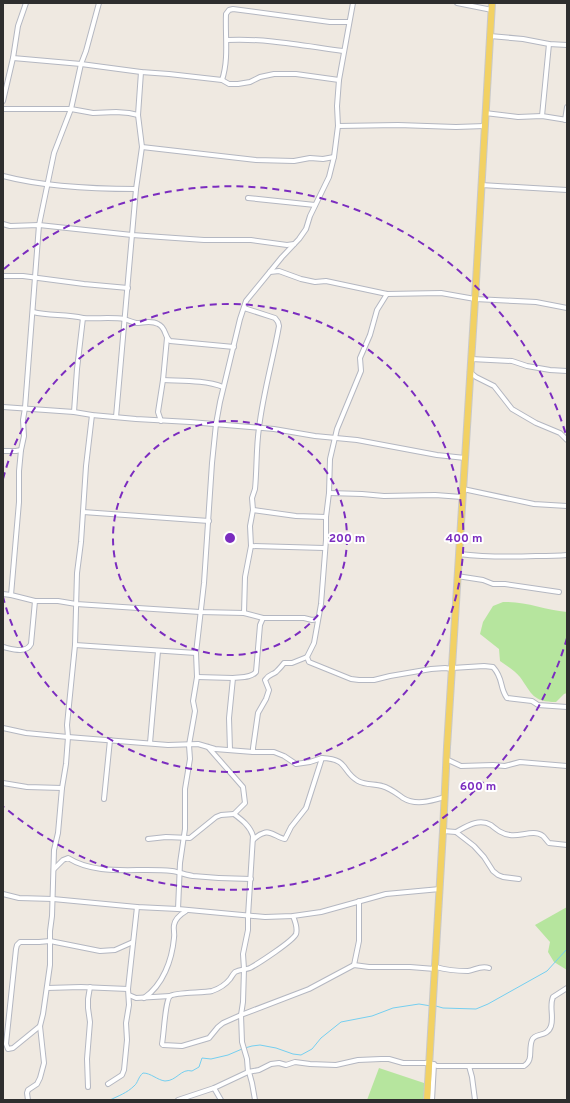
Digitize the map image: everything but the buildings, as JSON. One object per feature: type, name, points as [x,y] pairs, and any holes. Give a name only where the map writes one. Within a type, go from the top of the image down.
[{"type":"main road","points":[[427,1100],[432,1064],[435,968],[446,759],[492,3]]},
{"type":"street","points":[[3,101],[13,58],[18,26],[26,3]]},
{"type":"street","points":[[11,595],[19,502],[21,450],[24,436],[23,420],[26,408],[39,225],[54,154],[71,108],[81,64],[99,3]]},
{"type":"street","points":[[178,909],[180,863],[185,829],[185,789],[190,759],[189,745],[195,711],[193,701],[196,677],[196,653],[204,583],[216,424],[223,387],[246,301],[306,229],[315,205],[329,177],[334,157],[338,126],[337,106],[339,80],[352,3]]},
{"type":"street","points":[[457,3],[492,10]]},
{"type":"street","points":[[222,80],[224,74],[227,40],[226,14],[229,10],[233,9],[330,22],[349,22]]},
{"type":"street","points":[[490,36],[567,45]]},
{"type":"street","points":[[227,40],[243,39],[344,51]]},
{"type":"street","points":[[542,116],[549,44]]},
{"type":"street","points":[[13,58],[222,80],[228,84],[250,82],[260,77],[274,74],[296,74],[339,80]]},
{"type":"street","points":[[116,417],[136,189],[142,148],[138,115],[141,72]]},
{"type":"street","points":[[485,113],[518,116],[542,116],[566,120],[567,107]]},
{"type":"street","points":[[3,109],[71,108],[93,113],[116,112],[138,115]]},
{"type":"street","points":[[338,126],[484,126]]},
{"type":"street","points":[[142,148],[256,160],[294,161],[310,158],[323,159],[334,157]]},
{"type":"street","points":[[3,176],[26,181],[77,187],[136,189]]},
{"type":"street","points":[[481,185],[567,190]]},
{"type":"street","points":[[248,198],[315,205]]},
{"type":"street","points":[[3,224],[10,226],[39,225],[132,235],[204,240],[251,240],[295,244]]},
{"type":"street","points":[[270,272],[279,271],[301,279],[315,282],[326,281],[387,294],[441,293],[475,299],[536,302],[567,308]]},
{"type":"street","points":[[3,276],[128,288]]},
{"type":"street","points":[[253,752],[252,748],[258,713],[269,690],[265,680],[270,674],[274,673],[284,664],[292,663],[307,657],[314,643],[321,604],[330,458],[337,429],[361,371],[360,358],[370,335],[377,310],[387,294]]},
{"type":"street","points":[[244,308],[275,318],[279,326],[275,352],[266,381],[258,428],[255,489],[252,498],[253,510],[250,526],[251,546],[246,577],[244,613]]},
{"type":"street","points":[[33,312],[70,315],[83,318],[124,319],[130,322],[151,322],[164,328],[167,338],[158,412],[161,421]]},
{"type":"street","points":[[74,412],[83,318]]},
{"type":"street","points":[[167,338],[174,342],[234,347]]},
{"type":"street","points":[[470,359],[512,361],[550,370],[567,371]]},
{"type":"street","points":[[470,372],[481,380],[494,386],[512,409],[536,423],[560,433],[567,440]]},
{"type":"street","points":[[163,380],[205,382],[223,387]]},
{"type":"street","points":[[3,407],[274,429],[315,436],[357,440],[437,455],[465,458]]},
{"type":"street","points":[[28,1100],[28,1090],[37,1084],[44,1063],[40,1026],[50,965],[54,850],[58,833],[62,788],[66,764],[68,738],[67,725],[75,645],[77,573],[92,415]]},
{"type":"street","points":[[3,451],[21,450]]},
{"type":"street","points":[[463,488],[534,504],[567,506]]},
{"type":"street","points":[[329,493],[384,496],[435,495],[462,497]]},
{"type":"street","points":[[253,510],[296,516],[326,517]]},
{"type":"street","points":[[83,512],[209,521]]},
{"type":"street","points":[[251,546],[324,548]]},
{"type":"street","points":[[459,554],[520,557],[567,555]]},
{"type":"street","points":[[457,576],[483,580],[492,584],[505,584],[559,592]]},
{"type":"street","points":[[3,594],[36,601],[58,601],[76,604],[200,612],[244,613],[263,618],[318,619]]},
{"type":"street","points":[[3,648],[23,650],[29,648],[31,644],[36,601]]},
{"type":"street","points":[[196,677],[233,678],[254,675],[256,672],[260,626],[263,618]]},
{"type":"street","points":[[75,645],[125,647],[158,651],[196,653]]},
{"type":"street","points":[[150,743],[158,651]]},
{"type":"street","points":[[307,657],[309,662],[351,679],[359,680],[374,680],[431,669],[484,666],[493,667],[500,676],[504,694],[507,698],[532,701],[538,705],[567,707]]},
{"type":"street","points":[[230,750],[229,718],[233,678]]},
{"type":"street","points":[[3,728],[26,733],[68,738],[189,745],[198,744],[230,750],[274,752],[284,756],[296,764],[322,758],[333,759],[345,766],[360,783],[390,788],[409,801],[415,802],[445,797]]},
{"type":"street","points":[[104,798],[110,740]]},
{"type":"street","points":[[148,839],[166,836],[183,839],[190,838],[196,835],[204,826],[221,815],[234,814],[245,803],[244,789],[208,747]]},
{"type":"street","points":[[252,840],[264,832],[268,832],[281,839],[286,838],[291,826],[306,808],[322,758]]},
{"type":"street","points":[[446,759],[461,766],[505,766],[520,762],[567,766]]},
{"type":"street","points":[[3,783],[62,788]]},
{"type":"street","points":[[234,814],[251,831],[252,840],[248,930],[243,954],[244,970],[241,1014],[242,1042],[255,1100]]},
{"type":"street","points":[[456,832],[469,824],[486,823],[506,835],[514,836],[534,834],[543,836],[549,843],[567,845]]},
{"type":"street","points":[[443,831],[456,832],[474,846],[484,857],[493,871],[498,875],[503,877],[519,878]]},
{"type":"street","points":[[54,870],[63,860],[68,858],[80,865],[99,869],[172,871],[219,879],[251,879]]},
{"type":"street","points":[[3,894],[19,898],[53,899],[265,917],[293,916],[321,912],[386,894],[440,889]]},
{"type":"street","points":[[354,965],[359,941],[359,901]]},
{"type":"street","points":[[108,1084],[118,1079],[124,1070],[127,1040],[126,1023],[129,995],[128,989],[137,907]]},
{"type":"street","points":[[144,998],[152,993],[165,973],[173,947],[174,925],[180,915],[186,911]]},
{"type":"street","points":[[129,995],[136,998],[144,998],[170,996],[174,994],[200,993],[216,990],[229,980],[233,973],[249,968],[275,952],[295,936],[297,930],[293,916]]},
{"type":"street","points":[[40,1026],[13,1048],[5,1050],[17,944],[20,942],[50,941],[100,951],[115,950],[133,942]]},
{"type":"street","points":[[170,996],[167,1002],[162,1044],[163,1046],[182,1046],[209,1038],[218,1026],[241,1014],[309,990],[354,965],[369,967],[410,967],[470,971],[477,968],[489,968]]},
{"type":"street","points":[[47,988],[128,989]]},
{"type":"street","points":[[88,1087],[87,1059],[90,1022],[88,1015],[88,999],[90,988]]},
{"type":"street","points":[[178,1100],[214,1088],[248,1072],[260,1070],[271,1064],[279,1063],[286,1066],[294,1062],[336,1065],[358,1060],[389,1059],[403,1063],[432,1064],[437,1066],[521,1067],[526,1065],[530,1058],[532,1040],[534,1037],[543,1034],[549,1029],[552,1016],[551,1004],[553,997],[567,988]]},
{"type":"street","points":[[432,1064],[432,1100]]},
{"type":"street","points":[[469,1066],[475,1100]]},
{"type":"street","points":[[214,1088],[221,1100]]},
{"type":"green space","points":[[503,602],[527,604],[567,612],[567,693],[556,702],[548,702],[534,696],[520,677],[500,661],[499,649],[480,634],[483,622],[493,606]]},
{"type":"green space","points":[[567,907],[567,970],[554,962],[548,952],[550,942],[535,925]]},
{"type":"green space","points":[[379,1068],[430,1085],[429,1100],[367,1100]]},
{"type":"waterway","points":[[436,1006],[443,1008],[476,1009],[488,1004],[547,971],[567,949]]},
{"type":"waterway","points":[[245,1048],[260,1045],[301,1055],[312,1049],[321,1038],[341,1022],[372,1016],[393,1008],[419,1004],[431,1006]]},
{"type":"waterway","points":[[110,1100],[135,1085],[143,1073],[165,1081],[173,1079],[185,1071],[192,1071],[199,1067],[202,1058],[211,1059],[228,1055],[242,1049]]}]
